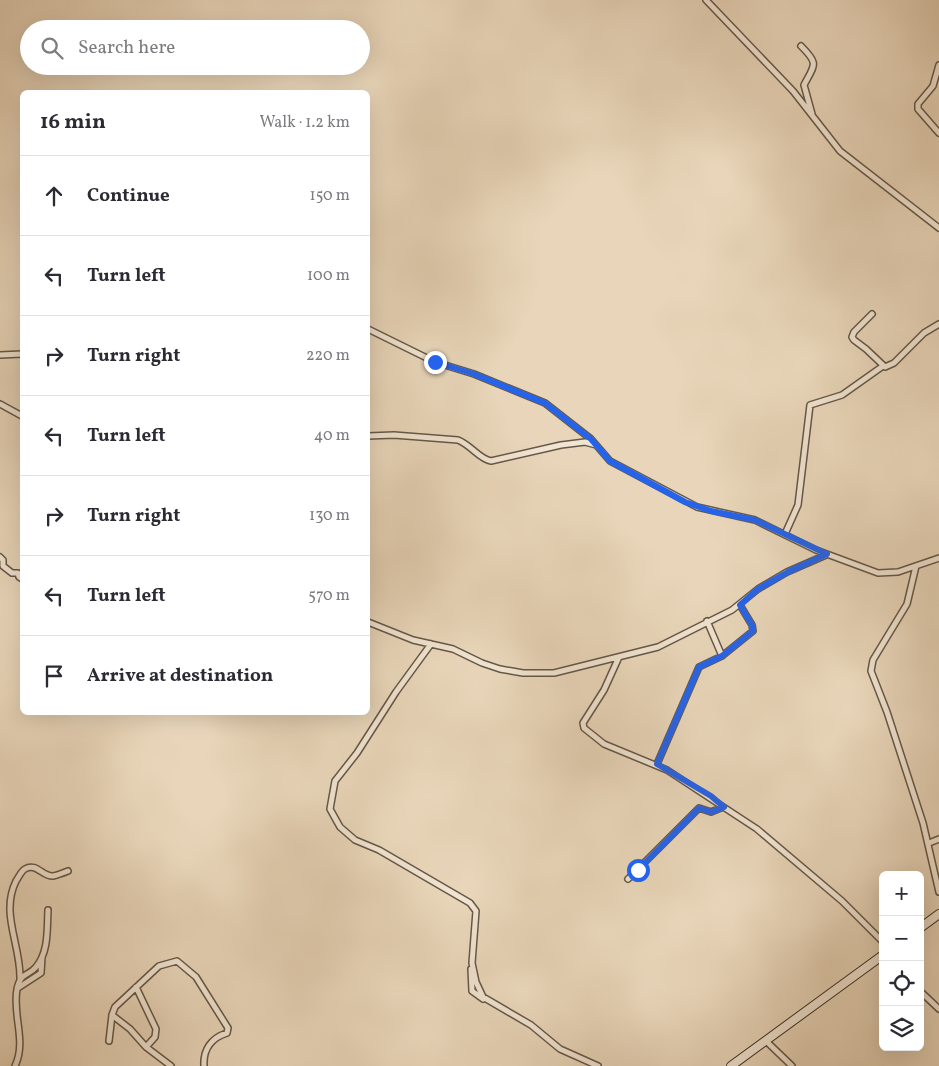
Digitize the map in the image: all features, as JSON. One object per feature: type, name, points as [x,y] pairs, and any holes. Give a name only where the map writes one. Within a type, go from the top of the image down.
[{"type":"street","points":[[706,0],[812,114],[840,151],[939,228]]},
{"type":"street","points":[[801,46],[814,60],[815,66],[804,85],[812,114]]},
{"type":"street","points":[[939,65],[933,86],[918,104],[918,109],[939,133]]},
{"type":"street","points":[[872,314],[852,336],[883,366]]},
{"type":"street","points":[[785,534],[798,505],[810,405],[842,395],[883,366],[894,364],[924,333],[939,324]]},
{"type":"street","points":[[370,330],[435,362],[479,376],[545,403],[596,445],[610,461],[685,502],[711,511],[755,520],[827,554],[878,573],[898,572],[939,558]]},
{"type":"street","points":[[0,355],[20,354]]},
{"type":"street","points":[[0,404],[20,415]]},
{"type":"street","points":[[370,436],[394,435],[458,440],[465,443],[483,458],[492,461],[561,445],[584,442],[596,445]]},
{"type":"street","points":[[370,623],[403,636],[453,648],[489,666],[523,673],[554,673],[658,647],[740,605],[758,589],[788,572],[827,554]]},
{"type":"street","points":[[0,557],[3,560],[3,566],[12,573],[18,573],[20,578]]},
{"type":"street","points":[[916,566],[907,604],[871,666],[929,843],[939,892]]},
{"type":"street","points":[[657,764],[699,667],[722,656],[753,631],[752,625],[740,605]]},
{"type":"street","points":[[707,621],[722,656]]},
{"type":"street","points":[[431,644],[396,692],[361,748],[335,781],[330,809],[340,827],[355,840],[379,850],[462,897],[474,906],[476,919],[470,983],[472,991],[531,1025],[560,1049],[598,1066]]},
{"type":"street","points":[[619,657],[604,690],[582,725],[604,744],[657,764],[711,796],[724,807],[771,838],[842,901],[879,938]]},
{"type":"street","points":[[628,879],[699,808],[711,812],[724,807]]},
{"type":"street","points":[[929,843],[939,839]]},
{"type":"street","points":[[15,1066],[20,1044],[16,1009],[20,964],[9,912],[9,903],[14,885],[22,870],[37,868],[47,875],[53,876],[68,871]]},
{"type":"street","points":[[17,988],[41,973],[48,910]]},
{"type":"street","points":[[924,925],[939,914]]},
{"type":"street","points":[[20,979],[36,967],[42,957]]},
{"type":"street","points":[[731,1066],[879,958]]},
{"type":"street","points":[[109,1042],[112,1015],[115,1007],[159,966],[166,962],[177,961],[190,970],[228,1028],[226,1033],[210,1044],[205,1054],[204,1066]]},
{"type":"street","points":[[136,987],[156,1030],[155,1037],[146,1047]]},
{"type":"street","points":[[924,995],[939,1009]]},
{"type":"street","points":[[112,1015],[130,1029],[146,1047],[171,1066]]},
{"type":"street","points":[[766,1041],[792,1066]]},
{"type":"route","points":[[435,362],[474,374],[545,403],[591,439],[610,461],[685,502],[711,511],[755,520],[827,554],[788,572],[752,594],[740,605],[752,625],[753,631],[722,656],[699,667],[664,744],[657,764],[711,796],[724,807],[711,812],[699,808],[638,870]]}]
